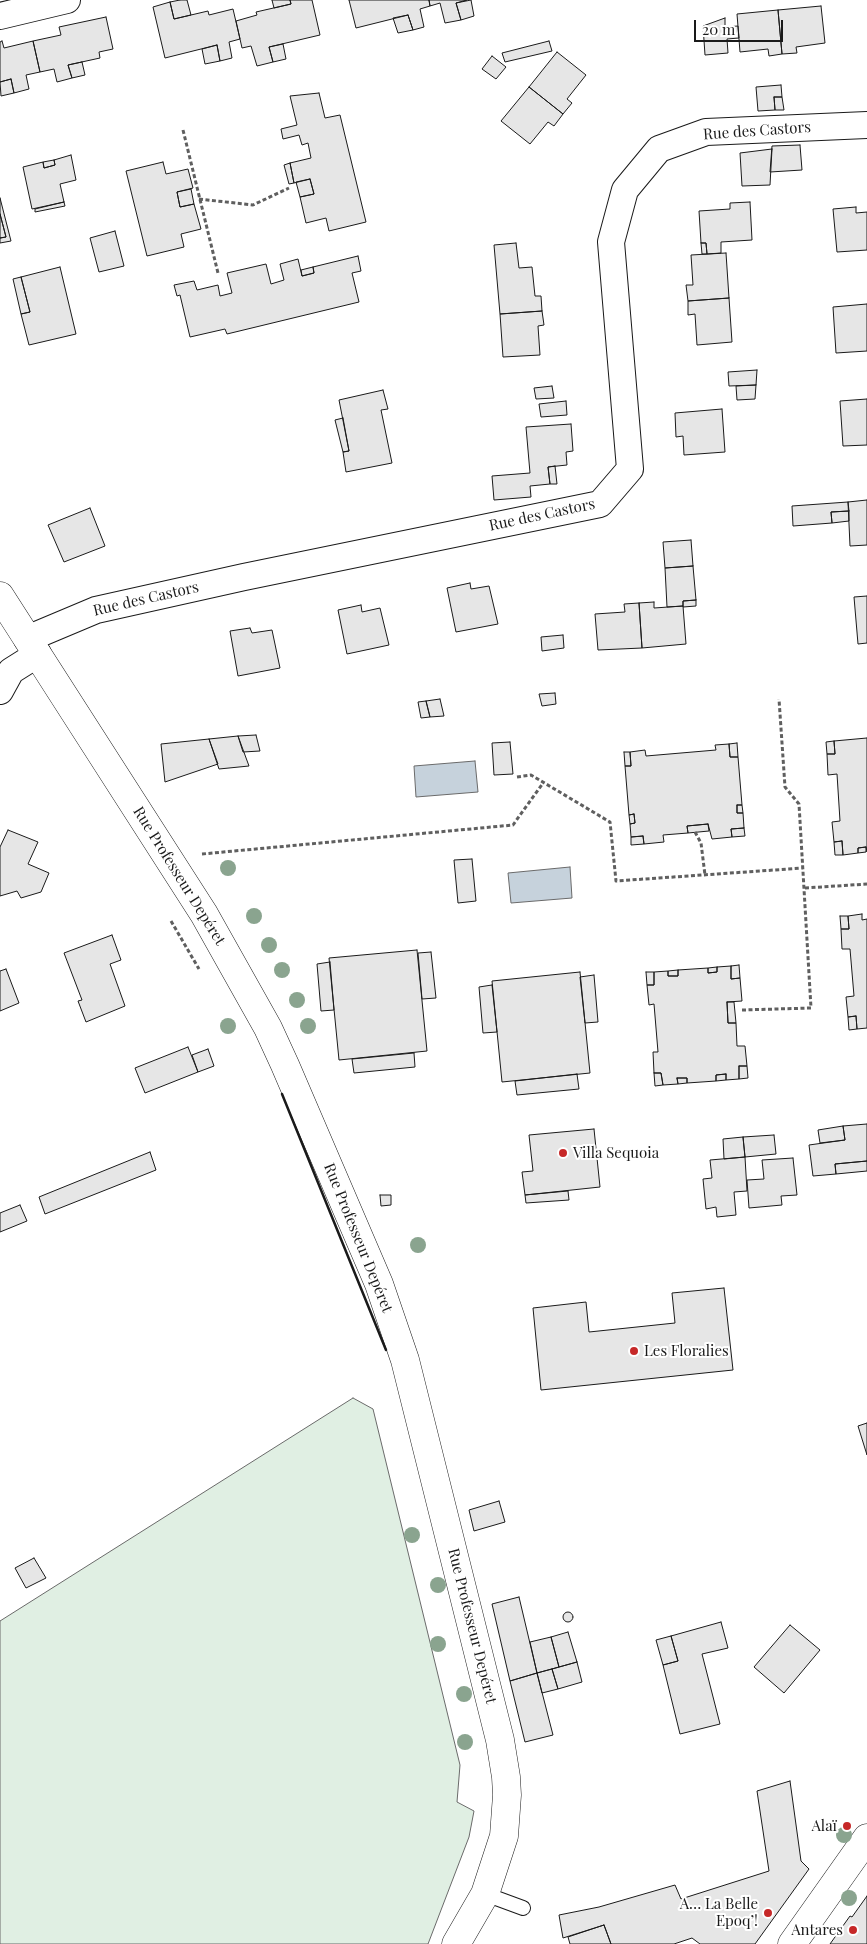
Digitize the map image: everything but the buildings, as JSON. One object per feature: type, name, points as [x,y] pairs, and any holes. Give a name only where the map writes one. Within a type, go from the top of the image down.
[{"type":"street","points":[[0,16],[67,0]]},
{"type":"street","name":"Rue des Castors","points":[[0,691],[11,671],[32,646],[96,610],[244,577],[600,504],[630,469],[611,242],[625,190],[659,149],[706,132],[867,125]]},
{"type":"street","name":"Rue Professeur Depéret","points":[[0,596],[204,914],[268,1028],[379,1284],[412,1383],[500,1740],[507,1796],[504,1836],[484,1894],[456,1944]]},
{"type":"street","points":[[792,1944],[867,1838]]},
{"type":"street","points":[[474,1944],[484,1894]]},
{"type":"lane","points":[[484,1894],[523,1908]]},
{"type":"path","points":[[183,130],[218,274]]},
{"type":"path","points":[[200,199],[253,205],[289,188]]},
{"type":"path","points":[[742,1010],[811,1008],[799,804],[786,788],[779,699]]},
{"type":"path","points":[[517,777],[531,775],[610,822],[616,881],[803,868]]},
{"type":"path","points":[[202,854],[513,825],[543,783]]},
{"type":"path","points":[[695,832],[701,843],[704,875]]},
{"type":"path","points":[[805,888],[867,884]]},
{"type":"path","points":[[167,914],[201,972]]},
{"type":"green space","points":[[353,1398],[373,1409],[460,1765],[457,1802],[474,1811],[469,1837],[428,1944],[0,1944],[0,1621]]},
{"type":"shaded area","points":[[475,761],[478,792],[416,797],[414,766]]},
{"type":"shaded area","points":[[570,867],[572,898],[511,903],[508,873]]},
{"type":"wall","points":[[282,1094],[386,1350]]},
{"type":"place","name":"Villa Sequoia","points":[[563,1153]]},
{"type":"place","name":"Les Floralies","points":[[634,1351]]},
{"type":"place","name":"Alaï","points":[[847,1826]]},
{"type":"place","name":"A… La Belle Epoq’!","points":[[768,1913]]},
{"type":"place","name":"Antares","points":[[853,1930]]}]
